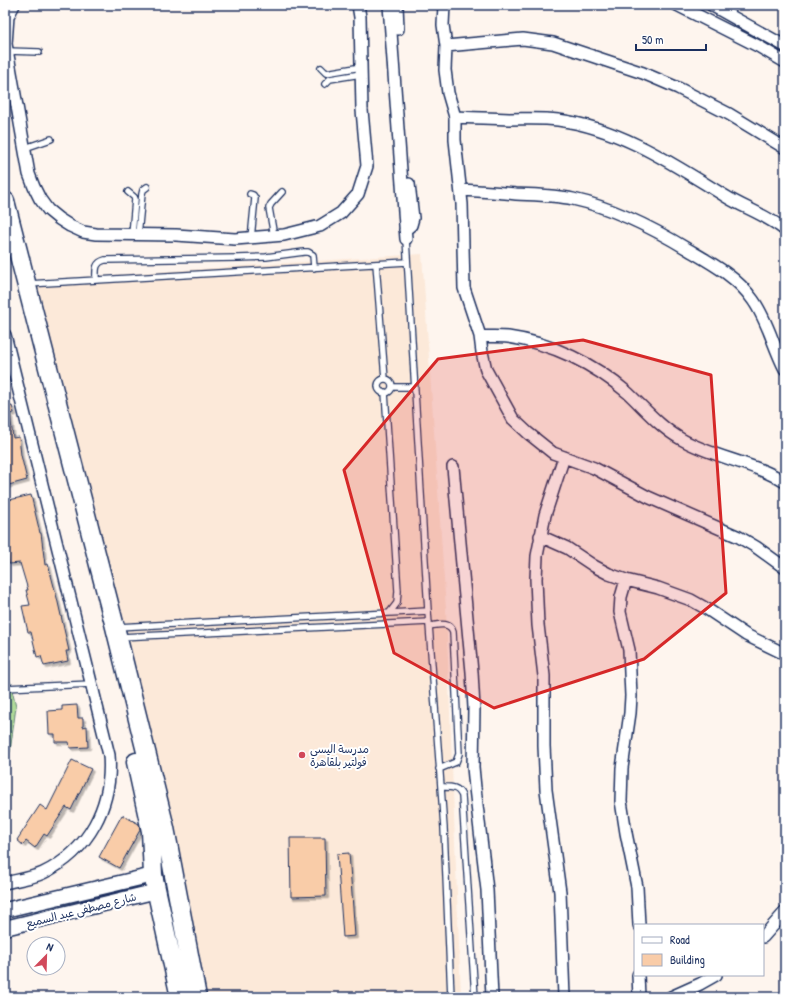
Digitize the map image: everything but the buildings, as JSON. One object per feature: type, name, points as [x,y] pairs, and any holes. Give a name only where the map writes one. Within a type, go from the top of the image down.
[{"type":"main road","points":[[5,201],[165,828],[197,997]]},
{"type":"main road","points":[[5,241],[103,625],[139,778],[151,831],[155,883],[180,997]]},
{"type":"street","points":[[14,5],[8,16],[7,51],[30,174],[34,187],[48,210],[70,226],[96,234],[176,235],[235,239],[284,235],[320,226],[341,213],[358,194],[367,166],[362,110],[360,17],[358,5]]},
{"type":"street","points":[[389,5],[405,234]]},
{"type":"street","points":[[397,5],[404,137],[413,218],[411,225],[405,234]]},
{"type":"street","points":[[444,5],[443,25],[446,46],[445,70],[448,93],[455,117],[455,140],[461,190],[464,288],[480,336],[486,370],[513,419],[553,453],[594,468],[648,497],[739,537],[785,568]]},
{"type":"street","points":[[677,5],[752,43],[785,62]]},
{"type":"street","points":[[711,5],[785,46]]},
{"type":"street","points":[[446,46],[515,39],[538,40],[553,43],[643,73],[678,88],[729,114],[785,148]]},
{"type":"street","points":[[455,117],[534,118],[559,120],[606,132],[658,155],[735,202],[772,220],[785,230]]},
{"type":"street","points":[[461,190],[545,195],[573,199],[600,206],[672,239],[721,269],[745,290],[753,300],[766,322],[778,356],[785,369]]},
{"type":"street","points":[[5,335],[109,755],[110,770],[104,803],[86,839],[74,853],[42,874],[5,883]]},
{"type":"street","points":[[480,336],[506,337],[534,342],[579,360],[628,393],[660,424],[681,439],[771,474],[785,482]]},
{"type":"street","points":[[564,457],[545,515],[540,536],[537,556],[536,602],[544,676],[544,746],[546,790],[560,892],[564,997]]},
{"type":"street","points":[[453,467],[472,672],[474,708],[474,781],[487,890],[492,997]]},
{"type":"street","points":[[540,536],[567,548],[594,566],[626,580],[658,588],[691,600],[746,635],[785,654]]},
{"type":"street","points":[[626,580],[621,597],[620,612],[629,650],[631,696],[622,768],[621,801],[637,887],[639,924]]},
{"type":"street","name":"شارع مصطفى عبد السميع","points":[[5,910],[155,883]]},
{"type":"street","name":"شارع مصطفى عبد السميع","points":[[5,928],[155,883]]},
{"type":"street","points":[[764,936],[785,912]]},
{"type":"street","points":[[638,976],[639,997]]},
{"type":"street","points":[[671,997],[714,976]]},
{"type":"lane","points":[[7,51],[39,52]]},
{"type":"lane","points":[[321,68],[326,73],[361,71]]},
{"type":"lane","points":[[325,84],[330,79],[361,71]]},
{"type":"lane","points":[[25,148],[51,139]]},
{"type":"lane","points":[[135,235],[142,194],[143,190],[147,187]]},
{"type":"lane","points":[[128,192],[132,194],[135,199],[135,235]]},
{"type":"lane","points":[[274,236],[269,208],[282,192]]},
{"type":"lane","points":[[250,194],[255,198],[251,238]]},
{"type":"lane","points":[[405,234],[428,611],[444,828],[451,997]]},
{"type":"lane","points":[[96,280],[97,265],[105,260],[266,257],[306,252],[313,255],[314,268]]},
{"type":"lane","points":[[26,284],[407,262]]},
{"type":"lane","points":[[376,264],[384,379]]},
{"type":"lane","points":[[384,379],[389,381],[392,387]]},
{"type":"lane","points":[[384,379],[378,386],[381,391],[386,392]]},
{"type":"lane","points":[[386,392],[392,387],[414,387]]},
{"type":"lane","points":[[386,392],[398,591],[397,603],[390,612]]},
{"type":"lane","points":[[116,632],[390,612],[428,611]]},
{"type":"lane","points":[[116,632],[429,624],[448,625],[453,632],[459,754],[458,759],[454,763],[439,769]]},
{"type":"lane","points":[[5,688],[91,684]]},
{"type":"lane","points":[[441,787],[451,787],[457,789],[462,796],[475,997]]},
{"type":"highlighted area","points":[[583,340],[711,375],[726,593],[644,659],[494,708],[394,653],[344,470],[438,359]]},
{"type":"shaded area","points":[[422,254],[446,609],[461,997],[204,997],[35,280]]},
{"type":"green space","points":[[5,661],[16,707],[10,752],[5,759]]},
{"type":"place","name":"مدرسة اليسي فولتير بلقاهرة","points":[[302,755]]}]
